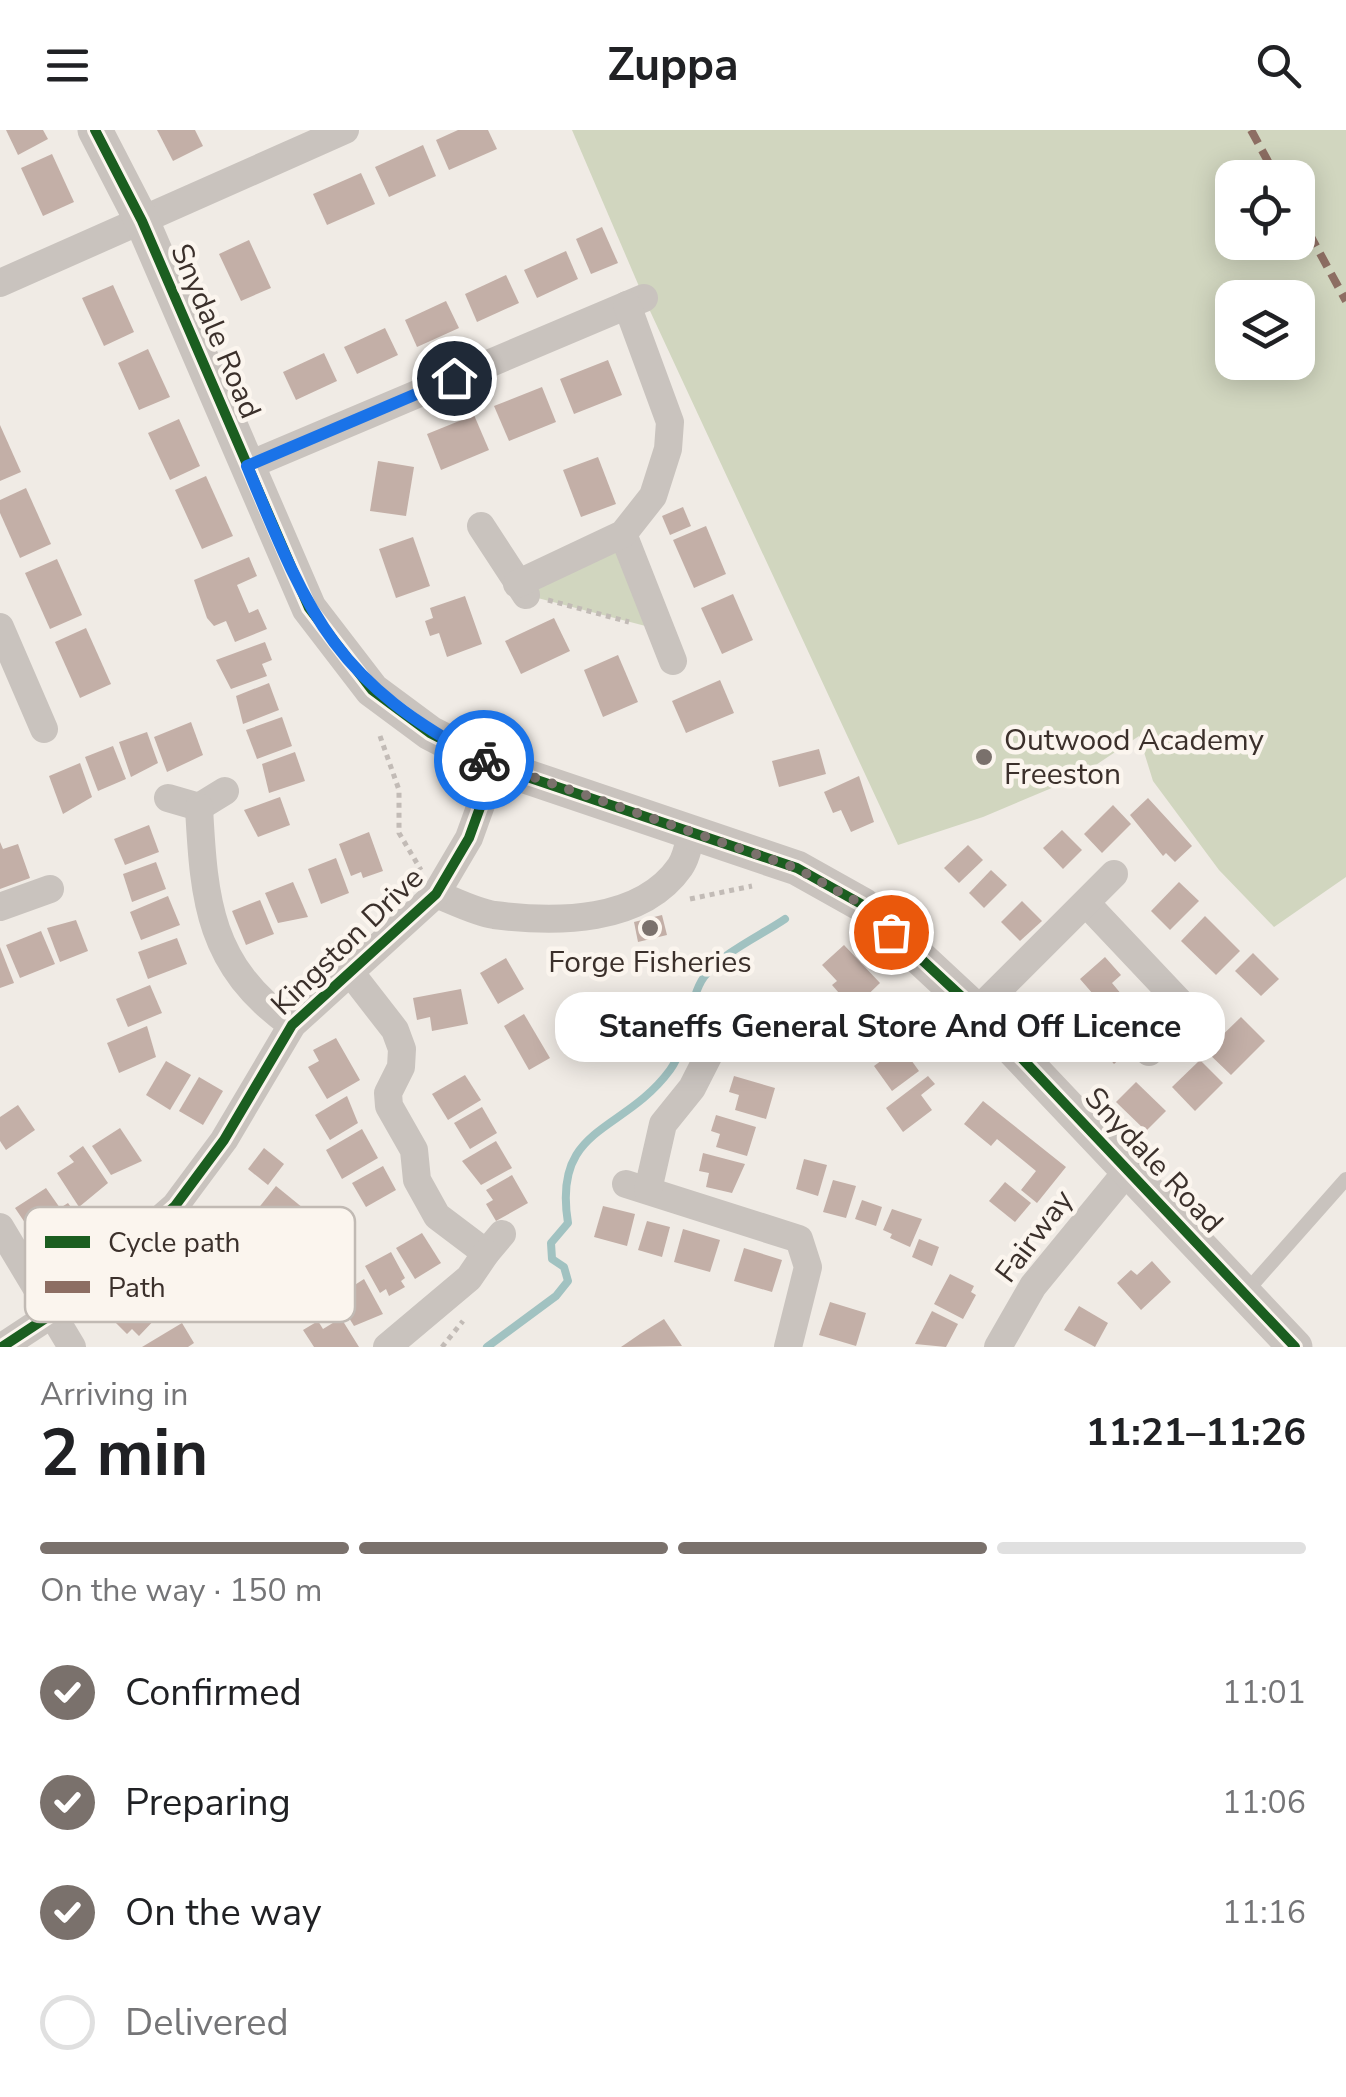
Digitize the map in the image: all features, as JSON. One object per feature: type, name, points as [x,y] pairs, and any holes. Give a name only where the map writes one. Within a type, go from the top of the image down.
[{"type":"street","name":"Snydale Road","points":[[95,130],[142,221],[309,608],[372,690],[430,732],[495,766],[796,868],[863,905],[977,1011],[1296,1347]]},
{"type":"street","points":[[0,283],[345,130]]},
{"type":"street","points":[[247,466],[635,302],[670,422],[668,449],[653,496],[623,534],[522,589],[481,526]]},
{"type":"street","points":[[623,534],[660,648]]},
{"type":"street","points":[[0,627],[44,729]]},
{"type":"street","name":"Kingston Drive","points":[[174,1207],[224,1140],[292,1025],[436,894],[468,838],[495,766]]},
{"type":"street","points":[[168,798],[199,807],[225,790]]},
{"type":"street","points":[[199,807],[203,877],[219,934],[244,985],[292,1025]]},
{"type":"street","points":[[659,890],[682,865],[692,830]]},
{"type":"street","points":[[977,1011],[1114,874]]},
{"type":"street","points":[[0,906],[50,889]]},
{"type":"street","name":"Kingston Drive","points":[[436,894],[491,915],[564,918],[625,910],[659,890]]},
{"type":"street","points":[[1086,903],[1189,1012],[1149,1052]]},
{"type":"street","points":[[350,972],[395,1030],[402,1048],[401,1067],[388,1093],[388,1106],[414,1150],[418,1180],[437,1216],[494,1243],[469,1278],[387,1347]]},
{"type":"street","points":[[723,1027],[692,1088],[663,1124],[637,1187],[799,1238],[808,1267],[788,1347]]},
{"type":"street","name":"Fairway","points":[[998,1347],[1033,1286],[1129,1170]]},
{"type":"street","points":[[4,1244],[25,1275]]},
{"type":"street","name":"Kingston Drive","points":[[2,1347],[40,1322]]},
{"type":"street","points":[[57,1322],[72,1347]]},
{"type":"lane","points":[[1245,1293],[1346,1179]]},
{"type":"path","points":[[522,589],[660,648]]},
{"type":"path","points":[[372,690],[376,724],[400,790],[399,834],[436,894]]},
{"type":"path","points":[[659,890],[678,902],[756,886],[796,868]]},
{"type":"green space","name":"Outwood Academy Freeston","points":[[572,130],[1346,130],[1346,877],[1274,927],[1219,870],[1153,781],[1139,736],[1078,777],[983,817],[898,845],[644,298]]},
{"type":"green space","points":[[623,534],[661,630],[526,595]]},
{"type":"building","points":[[6,130],[43,130],[48,139],[18,155]]},
{"type":"building","points":[[157,130],[195,130],[203,146],[173,161]]},
{"type":"building","points":[[458,130],[488,130],[497,149],[449,170],[436,140]]},
{"type":"building","points":[[423,145],[436,176],[389,197],[375,167]]},
{"type":"building","points":[[52,154],[74,202],[43,216],[21,168]]},
{"type":"building","points":[[361,173],[375,204],[327,225],[313,194]]},
{"type":"building","points":[[602,227],[618,263],[591,274],[576,239]]},
{"type":"building","points":[[249,240],[271,288],[241,301],[219,254]]},
{"type":"building","points":[[566,251],[578,279],[537,298],[524,270]]},
{"type":"building","points":[[506,275],[519,303],[477,322],[465,294]]},
{"type":"building","points":[[113,285],[134,332],[104,346],[82,298]]},
{"type":"building","points":[[446,301],[459,328],[417,347],[405,320]]},
{"type":"building","points":[[385,328],[398,355],[357,374],[344,347]]},
{"type":"building","points":[[148,349],[170,397],[139,410],[118,363]]},
{"type":"building","points":[[324,353],[337,381],[296,400],[283,372]]},
{"type":"building","points":[[608,360],[622,395],[574,414],[560,379]]},
{"type":"building","points":[[542,387],[556,422],[509,441],[494,406]]},
{"type":"building","points":[[474,415],[489,450],[441,470],[427,434]]},
{"type":"building","points":[[179,419],[200,466],[170,480],[148,433]]},
{"type":"building","points":[[0,425],[21,472],[0,481]]},
{"type":"building","points":[[598,457],[616,504],[581,517],[563,470]]},
{"type":"building","points":[[378,461],[414,467],[406,516],[370,511]]},
{"type":"building","points":[[206,476],[233,536],[202,549],[175,490]]},
{"type":"building","points":[[26,488],[51,544],[20,558],[0,513],[0,500]]},
{"type":"building","points":[[683,507],[691,526],[670,535],[662,516]]},
{"type":"building","points":[[706,526],[726,574],[694,588],[673,540]]},
{"type":"building","points":[[413,537],[430,586],[396,598],[379,549]]},
{"type":"building","points":[[249,557],[257,576],[237,585],[249,613],[258,609],[267,629],[235,642],[226,621],[214,626],[207,618],[194,580]]},
{"type":"building","points":[[57,559],[82,615],[50,629],[25,573]]},
{"type":"building","points":[[733,594],[753,640],[722,654],[701,608]]},
{"type":"building","points":[[465,596],[482,644],[447,657],[439,633],[430,636],[425,621],[433,618],[430,608]]},
{"type":"building","points":[[554,618],[570,651],[521,674],[505,641]]},
{"type":"building","points":[[86,628],[111,684],[80,698],[55,642]]},
{"type":"building","points":[[265,642],[272,660],[262,664],[267,676],[231,689],[216,660]]},
{"type":"building","points":[[618,655],[638,702],[603,717],[584,670]]},
{"type":"building","points":[[720,680],[734,713],[686,733],[672,701]]},
{"type":"building","points":[[269,683],[279,710],[243,724],[236,696]]},
{"type":"building","points":[[282,717],[292,746],[257,759],[246,730]]},
{"type":"building","points":[[191,722],[203,755],[167,772],[154,737]]},
{"type":"building","points":[[147,732],[158,763],[131,777],[119,742]]},
{"type":"building","points":[[113,746],[126,779],[98,791],[85,757]]},
{"type":"building","points":[[819,749],[826,774],[779,787],[772,761]]},
{"type":"building","points":[[295,752],[305,781],[269,793],[262,764]]},
{"type":"building","points":[[80,763],[92,797],[63,814],[49,776]]},
{"type":"building","points":[[859,776],[874,822],[851,832],[841,810],[833,813],[824,792]]},
{"type":"building","points":[[280,797],[290,825],[258,837],[244,810]]},
{"type":"building","points":[[1148,798],[1192,846],[1175,862],[1166,853],[1163,856],[1130,815]]},
{"type":"building","points":[[1113,805],[1131,824],[1102,853],[1084,834]]},
{"type":"building","points":[[149,825],[159,852],[125,865],[114,839]]},
{"type":"building","points":[[1062,830],[1082,850],[1063,869],[1043,848]]},
{"type":"building","points":[[369,832],[383,871],[363,878],[361,872],[351,876],[339,844]]},
{"type":"building","points":[[0,842],[3,849],[18,844],[30,878],[0,889]]},
{"type":"building","points":[[968,845],[983,860],[959,883],[944,868]]},
{"type":"building","points":[[336,858],[349,893],[321,904],[308,869]]},
{"type":"building","points":[[156,862],[166,889],[132,902],[123,874]]},
{"type":"building","points":[[991,870],[1007,885],[984,908],[969,893]]},
{"type":"building","points":[[293,882],[308,917],[278,923],[265,893]]},
{"type":"building","points":[[1179,882],[1199,901],[1170,930],[1151,911]]},
{"type":"building","points":[[168,896],[180,925],[141,940],[130,912]]},
{"type":"building","points":[[260,900],[274,934],[246,945],[232,911]]},
{"type":"building","points":[[1022,901],[1042,921],[1020,941],[1001,922]]},
{"type":"building","name":"Forge Fisheries","points":[[662,915],[667,935],[638,942],[634,922]]},
{"type":"building","points":[[1205,916],[1240,951],[1216,975],[1181,941]]},
{"type":"building","points":[[76,920],[88,951],[60,962],[47,928]]},
{"type":"building","points":[[41,931],[55,964],[20,978],[6,945]]},
{"type":"building","points":[[177,938],[187,964],[148,979],[138,952]]},
{"type":"building","points":[[844,945],[880,983],[853,1009],[832,985],[837,981],[822,965]]},
{"type":"building","points":[[0,947],[14,983],[0,988]]},
{"type":"building","points":[[1253,953],[1279,979],[1261,996],[1235,971]]},
{"type":"building","points":[[1105,957],[1121,975],[1112,983],[1122,995],[1106,1009],[1080,979]]},
{"type":"building","points":[[506,958],[524,989],[498,1004],[480,973]]},
{"type":"building","points":[[150,985],[162,1013],[128,1027],[116,999]]},
{"type":"building","points":[[461,989],[468,1024],[432,1031],[430,1017],[417,1020],[413,998]]},
{"type":"building","points":[[1067,994],[1086,1014],[1061,1036],[1044,1018]]},
{"type":"building","points":[[524,1014],[550,1058],[529,1070],[504,1026]]},
{"type":"building","points":[[885,1014],[901,1038],[875,1055],[858,1032]]},
{"type":"building","points":[[1241,1017],[1265,1041],[1231,1075],[1206,1051]]},
{"type":"building","points":[[747,1019],[775,1027],[765,1062],[737,1054]]},
{"type":"building","points":[[147,1026],[156,1057],[119,1073],[107,1043]]},
{"type":"building","points":[[1124,1026],[1139,1042],[1114,1064],[1099,1047]]},
{"type":"building","points":[[336,1038],[360,1080],[327,1099],[308,1067],[319,1061],[313,1050]]},
{"type":"building","points":[[901,1046],[919,1071],[892,1091],[874,1066]]},
{"type":"building","points":[[1200,1060],[1223,1083],[1195,1111],[1172,1087]]},
{"type":"building","points":[[166,1061],[191,1075],[170,1110],[146,1095]]},
{"type":"building","points":[[465,1075],[481,1100],[448,1120],[432,1094]]},
{"type":"building","points":[[734,1076],[775,1088],[766,1119],[735,1110],[739,1095],[729,1092]]},
{"type":"building","points":[[928,1076],[935,1084],[921,1095],[932,1110],[903,1132],[886,1108]]},
{"type":"building","points":[[199,1077],[223,1091],[203,1125],[179,1111]]},
{"type":"building","points":[[1136,1082],[1166,1111],[1146,1131],[1116,1102]]},
{"type":"building","points":[[347,1096],[358,1123],[330,1140],[315,1115]]},
{"type":"building","points":[[983,1101],[1066,1167],[1037,1203],[1021,1190],[1036,1171],[997,1139],[991,1146],[964,1124]]},
{"type":"building","points":[[18,1105],[35,1130],[6,1150],[0,1141],[0,1117]]},
{"type":"building","points":[[482,1107],[497,1133],[470,1149],[454,1123]]},
{"type":"building","points":[[716,1115],[756,1127],[747,1156],[716,1147],[720,1134],[711,1131]]},
{"type":"building","points":[[120,1128],[142,1161],[111,1175],[92,1146]]},
{"type":"building","points":[[362,1129],[378,1158],[342,1179],[326,1150]]},
{"type":"building","points":[[496,1141],[512,1168],[481,1185],[462,1161]]},
{"type":"building","points":[[83,1146],[108,1183],[79,1207],[57,1173],[74,1162],[69,1156]]},
{"type":"building","points":[[264,1148],[284,1164],[268,1185],[248,1169]]},
{"type":"building","points":[[703,1153],[745,1164],[732,1193],[706,1187],[709,1173],[699,1171]]},
{"type":"building","points":[[804,1159],[827,1165],[818,1196],[796,1189]]},
{"type":"building","points":[[383,1166],[396,1190],[366,1207],[352,1183]]},
{"type":"building","points":[[512,1175],[528,1203],[496,1221],[486,1204],[493,1200],[486,1190]]},
{"type":"building","points":[[833,1180],[856,1186],[846,1218],[823,1212]]},
{"type":"building","points":[[1005,1182],[1031,1203],[1015,1222],[989,1201]]},
{"type":"building","points":[[276,1186],[302,1207],[259,1207]]},
{"type":"building","points":[[46,1188],[59,1207],[25,1207],[25,1223],[15,1208]]},
{"type":"building","points":[[862,1200],[882,1207],[876,1226],[855,1219]]},
{"type":"building","points":[[603,1206],[635,1214],[627,1246],[594,1237]]},
{"type":"building","points":[[892,1209],[922,1219],[910,1247],[890,1238],[892,1234],[883,1230]]},
{"type":"building","points":[[647,1221],[670,1227],[662,1257],[638,1250]]},
{"type":"building","points":[[683,1229],[720,1240],[710,1272],[674,1262]]},
{"type":"building","points":[[422,1233],[441,1263],[415,1279],[396,1248]]},
{"type":"building","points":[[919,1239],[939,1247],[932,1266],[912,1257]]},
{"type":"building","points":[[744,1248],[782,1260],[772,1292],[734,1281]]},
{"type":"building","points":[[391,1252],[405,1278],[401,1281],[405,1287],[389,1296],[386,1289],[380,1293],[365,1266]]},
{"type":"building","points":[[1152,1261],[1171,1282],[1141,1310],[1117,1283],[1131,1270],[1137,1275]]},
{"type":"building","points":[[950,1274],[974,1286],[971,1292],[976,1295],[963,1319],[934,1304]]},
{"type":"building","points":[[364,1279],[383,1314],[354,1326],[352,1322],[355,1322],[355,1285]]},
{"type":"building","points":[[830,1302],[866,1313],[856,1346],[819,1335]]},
{"type":"building","points":[[1079,1306],[1108,1323],[1095,1347],[1064,1330]]},
{"type":"building","points":[[932,1311],[958,1324],[946,1347],[915,1344]]},
{"type":"building","points":[[664,1319],[682,1346],[621,1347],[640,1334]]},
{"type":"building","points":[[115,1322],[152,1322],[139,1336],[132,1329],[127,1334]]},
{"type":"building","points":[[316,1322],[323,1329],[343,1322],[359,1347],[314,1347],[303,1330]]},
{"type":"building","points":[[182,1323],[194,1343],[188,1347],[142,1347]]},
{"type":"waterway","points":[[487,1347],[556,1296],[568,1281],[564,1267],[552,1259],[551,1243],[568,1223],[566,1191],[571,1167],[581,1148],[651,1091],[670,1070],[681,1048],[699,986],[712,968],[785,919]]},
{"type":"marked path","points":[[1251,130],[1267,160]]},
{"type":"marked path","points":[[1315,244],[1346,301]]},
{"type":"cycle path","points":[[95,130],[142,221],[309,608],[372,690],[430,733],[495,766],[797,868],[863,905],[977,1011],[1295,1347]]},
{"type":"cycle path","points":[[174,1207],[224,1140],[292,1025],[436,894],[469,838],[495,766]]},
{"type":"cycle path","points":[[2,1347],[40,1322]]},
{"type":"way so far","points":[[484,760],[796,868],[863,905],[891,932]]},
{"type":"place","name":"Outwood Academy Freeston","points":[[984,757]]},
{"type":"place","name":"Forge Fisheries","points":[[650,928]]},
{"type":"place","name":"Staneffs General Store And Off Licence","points":[[891,932]]},
{"type":"route","points":[[454,378],[247,466],[309,608],[336,649],[372,690],[430,732],[484,760]]}]
